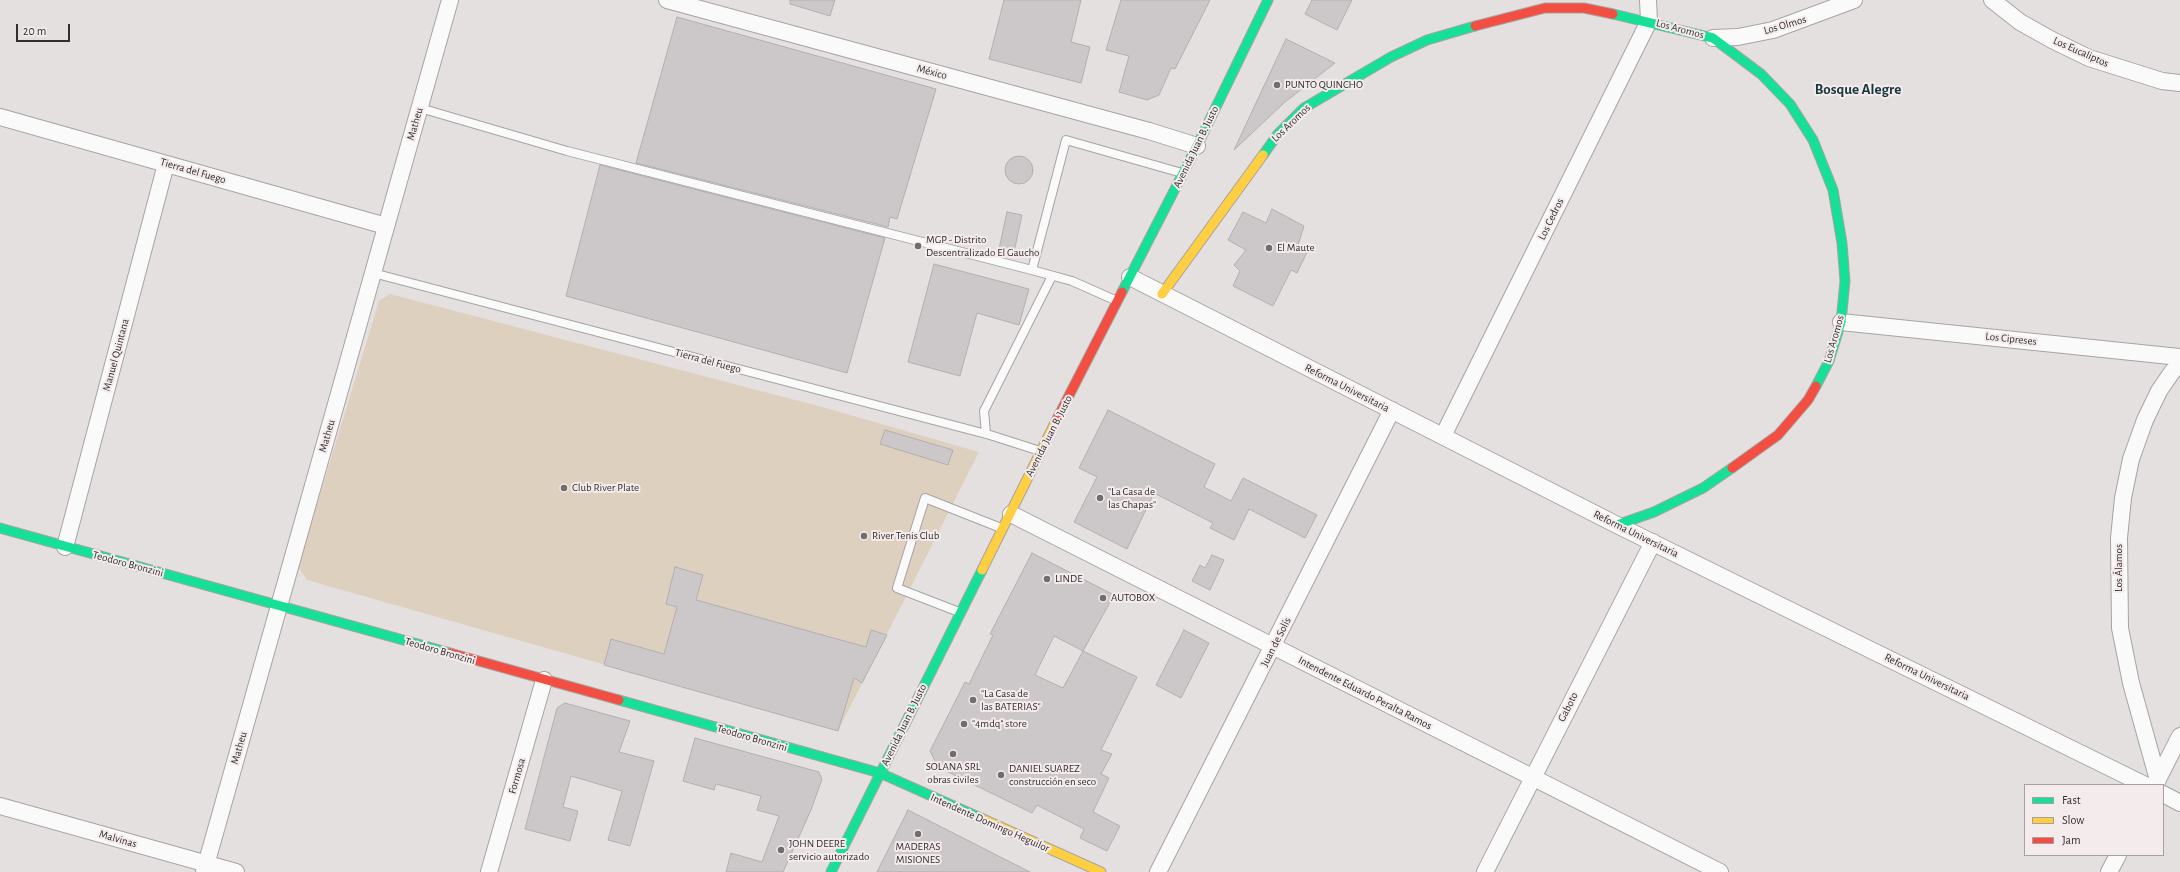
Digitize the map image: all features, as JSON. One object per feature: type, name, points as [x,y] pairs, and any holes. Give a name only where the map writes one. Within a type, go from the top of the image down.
[{"type":"street","name":"Matheu","points":[[205,868],[450,0]]},
{"type":"street","name":"México","points":[[667,0],[1142,129],[1197,146]]},
{"type":"street","name":"Avenida Juan B. Justo","points":[[831,872],[960,613],[1004,529],[1041,451],[1197,146],[1268,0]]},
{"type":"street","name":"Los Cedros","points":[[1443,436],[1649,21],[1648,0]]},
{"type":"street","name":"Los Olmos","points":[[1713,38],[1738,37],[1773,30],[1854,0]]},
{"type":"street","name":"Los Eucaliptos","points":[[1992,0],[2020,22],[2089,58],[2162,81],[2180,83]]},
{"type":"street","name":"Los Aromos","points":[[1162,294],[1278,134],[1304,108],[1385,60],[1427,40],[1507,16],[1545,8],[1584,8],[1649,21],[1713,38],[1766,79],[1790,104],[1813,140],[1833,190],[1842,242],[1845,281],[1842,322],[1829,361],[1808,400],[1778,435],[1703,488],[1654,512],[1618,525]]},
{"type":"street","name":"Tierra del Fuego","points":[[0,117],[386,226]]},
{"type":"street","name":"Manuel Quintana","points":[[65,546],[166,164]]},
{"type":"street","name":"Reforma Universitaria","points":[[1130,278],[1618,525],[2151,784]]},
{"type":"street","name":"Los Cipreses","points":[[1842,322],[2180,357]]},
{"type":"street","name":"Los Álamos","points":[[2155,784],[2120,628],[2118,577],[2119,538],[2123,498],[2131,459],[2145,420],[2159,391],[2172,372],[2180,364]]},
{"type":"street","name":"Juan de Solís","points":[[1158,872],[1274,647],[1392,410]]},
{"type":"street","name":"Intendente Eduardo Peralta Ramos","points":[[1011,514],[1720,872]]},
{"type":"street","name":"Teodoro Bronzini","points":[[0,528],[880,773]]},
{"type":"street","name":"Gaboto","points":[[1485,872],[1532,777],[1653,542]]},
{"type":"street","name":"Formosa","points":[[489,872],[544,680]]},
{"type":"street","points":[[2156,784],[2180,736]]},
{"type":"street","name":"Intendente Domingo Heguilor","points":[[880,773],[1100,872]]},
{"type":"street","name":"Reforma Universitaria","points":[[2164,792],[2180,803]]},
{"type":"street","name":"Malvinas","points":[[0,806],[205,868],[236,872]]},
{"type":"street","points":[[2109,872],[2117,856]]},
{"type":"lane","points":[[420,108],[567,152],[1032,270],[1072,282],[1118,302]]},
{"type":"lane","points":[[1032,270],[1066,140],[1183,173]]},
{"type":"lane","name":"Tierra del Fuego","points":[[373,274],[986,434],[1041,451]]},
{"type":"lane","points":[[986,434],[984,411],[1052,276]]},
{"type":"lane","points":[[960,613],[897,588],[924,498],[1004,529]]},
{"type":"shaded area","name":"Club River Plate","points":[[390,294],[826,408],[979,452],[838,731],[307,580],[298,567],[379,301]]},
{"type":"building","points":[[790,0],[835,0],[830,16],[790,4]]},
{"type":"building","points":[[1004,0],[1081,0],[1071,42],[1090,47],[1081,83],[989,59]]},
{"type":"building","points":[[1121,0],[1210,0],[1175,69],[1171,68],[1159,95],[1147,100],[1119,92],[1129,56],[1106,50]]},
{"type":"building","points":[[1312,0],[1352,0],[1337,30],[1305,14]]},
{"type":"building","points":[[677,17],[936,89],[897,219],[890,217],[888,227],[636,163]]},
{"type":"building","points":[[1286,39],[1335,63],[1285,102],[1234,150]]},
{"type":"building","points":[[1019,156],[1029,160],[1033,170],[1029,180],[1019,184],[1009,180],[1005,170],[1009,160]]},
{"type":"building","points":[[600,165],[885,238],[847,373],[566,296]]},
{"type":"building","points":[[1272,209],[1304,226],[1298,245],[1308,250],[1297,273],[1291,270],[1273,306],[1233,286],[1240,271],[1234,265],[1246,250],[1228,240],[1243,212],[1266,223]]},
{"type":"building","points":[[1007,212],[1022,215],[1014,252],[999,249]]},
{"type":"building","points":[[934,264],[1029,289],[1019,325],[977,313],[960,376],[908,362]]},
{"type":"building","points":[[1108,410],[1215,464],[1204,487],[1231,501],[1243,478],[1317,515],[1305,538],[1249,509],[1234,540],[1210,528],[1213,523],[1154,493],[1127,549],[1074,522],[1097,477],[1079,468]]},
{"type":"building","points":[[885,430],[953,450],[948,465],[880,444]]},
{"type":"building","points":[[1032,553],[1114,595],[1083,651],[1137,677],[1101,750],[1112,754],[1101,774],[1109,778],[1093,812],[1120,826],[1107,851],[1080,838],[1084,829],[1037,805],[1032,813],[938,767],[930,751],[965,682],[969,684],[993,635],[990,634]],"holes":[[[1054,636],[1083,651],[1063,688],[1035,675]]]},
{"type":"building","points":[[1212,555],[1224,560],[1210,590],[1192,581],[1200,565],[1205,568]]},
{"type":"building","points":[[675,567],[703,575],[696,600],[866,647],[871,630],[887,635],[862,683],[854,678],[838,731],[604,665],[611,639],[664,654],[677,607],[666,604]]},
{"type":"building","points":[[1184,630],[1209,643],[1181,698],[1156,685]]},
{"type":"building","points":[[565,703],[630,721],[619,752],[654,761],[630,846],[608,840],[622,791],[571,776],[563,807],[578,811],[570,841],[525,829],[557,708]]},
{"type":"building","points":[[695,738],[819,772],[822,779],[811,810],[783,872],[726,872],[731,853],[762,862],[779,816],[757,810],[761,796],[716,784],[714,790],[683,781]]},
{"type":"building","points":[[908,810],[1030,872],[877,872]]},
{"type":"traffic: fast","points":[[1122,292],[1197,146],[1268,0]]},
{"type":"traffic: fast","points":[[1613,14],[1713,38],[1761,74],[1790,104],[1813,140],[1833,190],[1842,243],[1845,281],[1841,322],[1829,361],[1816,386]]},
{"type":"traffic: fast","points":[[1263,155],[1278,134],[1304,108],[1391,57],[1427,40],[1475,26]]},
{"type":"traffic: fast","points":[[1617,525],[1654,512],[1703,488],[1732,468]]},
{"type":"traffic: fast","points":[[0,528],[450,653]]},
{"type":"traffic: fast","points":[[831,872],[982,570]]},
{"type":"traffic: fast","points":[[619,700],[880,773],[983,819]]},
{"type":"traffic: slow","points":[[1162,294],[1263,155]]},
{"type":"traffic: slow","points":[[982,570],[1058,417]]},
{"type":"traffic: slow","points":[[983,819],[1101,872]]},
{"type":"traffic: jam","points":[[1475,26],[1545,8],[1584,8],[1613,14]]},
{"type":"traffic: jam","points":[[1058,417],[1122,292]]},
{"type":"traffic: jam","points":[[1732,468],[1778,435],[1808,400],[1816,386]]},
{"type":"traffic: jam","points":[[450,653],[619,700]]},
{"type":"place","name":"PUNTO QUINCHO","points":[[1277,85]]},
{"type":"place","name":"MGP - Distrito Descentralizado El Gaucho","points":[[918,246]]},
{"type":"place","name":"El Maute","points":[[1269,248]]},
{"type":"place","name":"Club River Plate","points":[[564,488]]},
{"type":"place","name":"\"La Casa de las Chapas\"","points":[[1100,498]]},
{"type":"place","name":"River Tenis Club","points":[[864,536]]},
{"type":"place","name":"LINDE","points":[[1047,579]]},
{"type":"place","name":"AUTOBOX","points":[[1103,598]]},
{"type":"place","name":"\"La Casa de las BATERIAS\"","points":[[973,700]]},
{"type":"place","name":"\"4mdq\" store","points":[[964,724]]},
{"type":"place","name":"SOLANA SRL obras civiles","points":[[953,754]]},
{"type":"place","name":"DANIEL SUAREZ construcción en seco","points":[[1001,775]]},
{"type":"place","name":"MADERAS MISIONES","points":[[918,834]]},
{"type":"place","name":"JOHN DEERE servicio autorizado","points":[[781,850]]},
{"type":"district","name":"Bosque Alegre","points":[[1858,89]]}]
